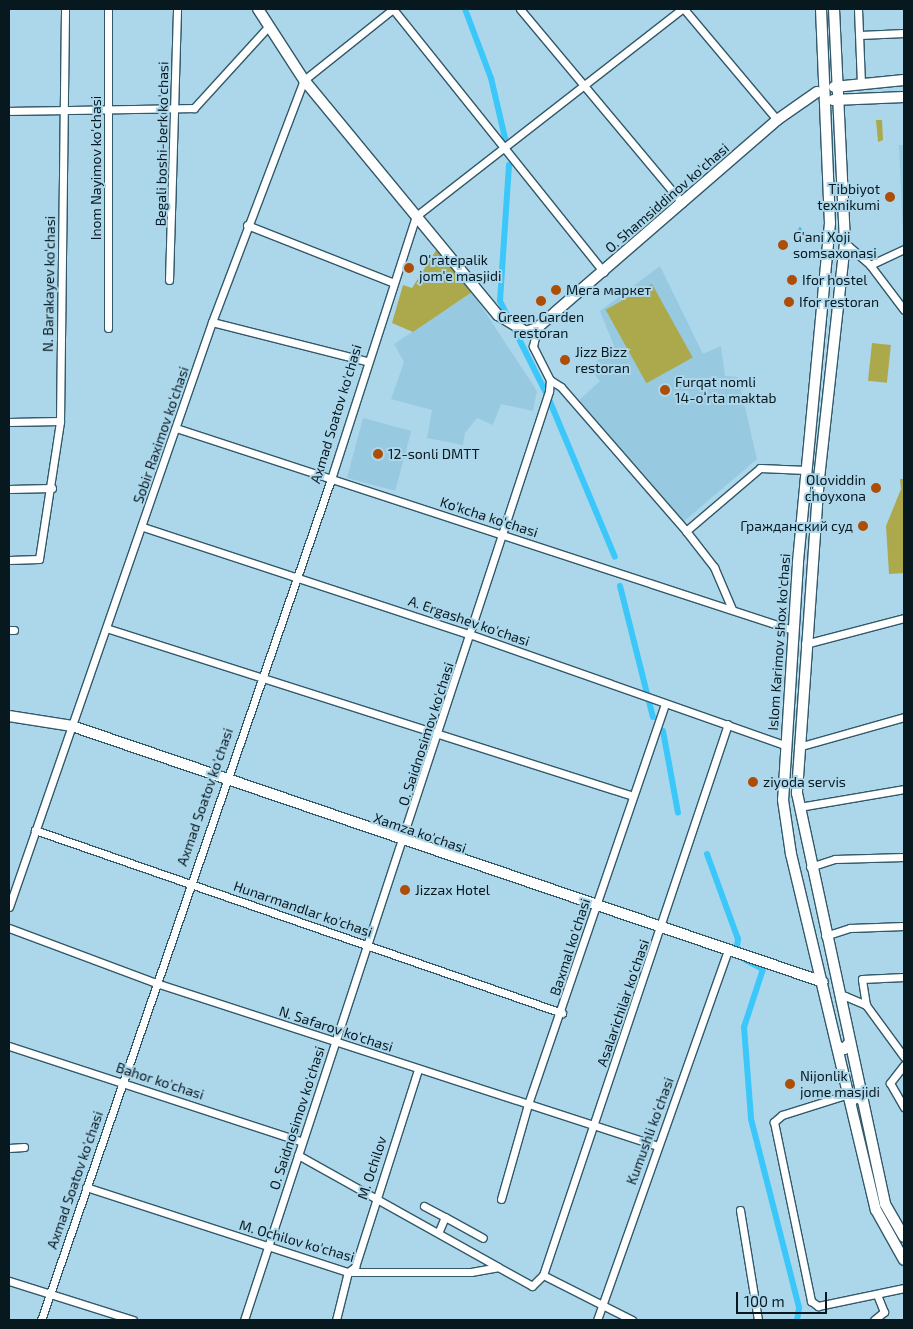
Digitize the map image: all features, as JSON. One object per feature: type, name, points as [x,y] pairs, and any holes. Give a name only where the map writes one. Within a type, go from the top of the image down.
[{"type":"main road","points":[[258,9],[304,80],[416,216],[513,328],[526,332],[537,328]]},
{"type":"main road","points":[[821,9],[825,84],[823,99]]},
{"type":"main road","name":"Islom Karimov shox ko'chasi","points":[[834,9],[845,243],[819,477],[805,644],[798,748],[799,807],[825,936],[885,1204],[904,1237]]},
{"type":"main road","points":[[825,84],[904,80]]},
{"type":"main road","points":[[823,99],[838,84]]},
{"type":"main road","points":[[823,99],[838,101],[904,97]]},
{"type":"main road","name":"O. Shamsiddinov ko'chasi","points":[[537,328],[604,272],[777,120],[823,99]]},
{"type":"main road","name":"Islom Karimov shox ko'chasi","points":[[823,99],[830,223],[793,630],[783,800],[791,854],[876,1210],[904,1260]]},
{"type":"main road","points":[[813,417],[819,424],[826,419]]},
{"type":"main road","points":[[806,472],[814,470],[819,477]]},
{"type":"main road","name":"Xamza ko'chasi","points":[[9,716],[72,726],[403,842],[822,982]]},
{"type":"main road","points":[[838,1046],[844,1049],[849,1043]]},
{"type":"main road","points":[[850,1098],[861,1096]]},
{"type":"street","name":"N. Barakayev ko'chasi","points":[[9,560],[39,559],[52,488],[60,421],[65,111],[64,9]]},
{"type":"street","name":"Inom Nayimov ko'chasi","points":[[108,9],[108,328]]},
{"type":"street","name":"Begali boshi-berk ko'chasi","points":[[169,280],[177,9]]},
{"type":"street","points":[[393,9],[604,272]]},
{"type":"street","name":"Sobir Raximov ko'chasi","points":[[9,907],[12,882],[35,830],[143,527],[212,322],[247,225],[304,80],[393,9]]},
{"type":"street","points":[[520,9],[682,203]]},
{"type":"street","points":[[416,216],[683,9],[777,120]]},
{"type":"street","points":[[858,9],[861,83]]},
{"type":"street","points":[[9,111],[109,111],[194,108],[269,26]]},
{"type":"street","points":[[860,35],[904,33]]},
{"type":"street","name":"Axmad Soatov ko'chasi","points":[[41,1320],[295,577],[331,479],[366,361],[416,216]]},
{"type":"street","points":[[247,225],[392,282]]},
{"type":"street","points":[[845,243],[870,265],[904,310]]},
{"type":"street","points":[[870,265],[904,249]]},
{"type":"street","points":[[212,322],[366,361]]},
{"type":"street","points":[[537,328],[533,346],[550,380],[561,386],[686,531],[714,567],[732,608]]},
{"type":"street","name":"O. Saidnosimov ko'chasi","points":[[244,1320],[334,1042],[369,944],[472,635],[550,380]]},
{"type":"street","points":[[9,422],[60,421]]},
{"type":"street","name":"Ko'kcha ko'chasi","points":[[176,428],[732,608],[793,630]]},
{"type":"street","points":[[686,531],[760,468],[806,472]]},
{"type":"street","points":[[9,489],[52,488]]},
{"type":"street","name":"A. Ergashev ko'chasi","points":[[143,527],[472,635],[785,745]]},
{"type":"street","points":[[805,644],[904,618]]},
{"type":"street","points":[[106,628],[262,676],[633,796]]},
{"type":"street","name":"Baxmal ko'chasi","points":[[501,1199],[528,1104],[562,1013],[665,704]]},
{"type":"street","points":[[798,748],[904,718]]},
{"type":"street","name":"Asalarichilar ko'chasi","points":[[498,1267],[532,1286],[543,1275],[662,929],[728,724]]},
{"type":"street","points":[[799,807],[904,789]]},
{"type":"street","name":"Hunarmandlar ko'chasi","points":[[35,830],[369,944],[562,1013]]},
{"type":"street","points":[[810,866],[835,859],[904,857]]},
{"type":"street","points":[[825,936],[850,928],[904,926]]},
{"type":"street","name":"N. Safarov ko'chasi","points":[[9,928],[156,983],[658,1146]]},
{"type":"street","name":"Kumushli ko'chasi","points":[[597,1320],[658,1146],[733,952]]},
{"type":"street","points":[[904,977],[862,979],[866,1005],[904,1057]]},
{"type":"street","points":[[840,1003],[845,996],[866,1005]]},
{"type":"street","name":"Bahor ko'chasi","points":[[9,1046],[302,1142]]},
{"type":"street","points":[[904,1065],[890,1083],[904,1107]]},
{"type":"street","name":"M. Ochilov","points":[[336,1320],[348,1272],[355,1267],[375,1194],[418,1069]]},
{"type":"street","points":[[850,1098],[778,1117],[774,1125],[812,1304],[877,1295],[904,1288]]},
{"type":"street","points":[[9,1148],[24,1147]]},
{"type":"street","points":[[298,1155],[375,1194],[498,1267]]},
{"type":"street","name":"M. Ochilov ko'chasi","points":[[86,1186],[348,1272],[471,1272],[498,1267]]},
{"type":"street","points":[[424,1206],[483,1238]]},
{"type":"street","points":[[740,1210],[758,1320]]},
{"type":"street","points":[[440,1231],[446,1217]]},
{"type":"street","points":[[543,1275],[601,1308],[632,1320]]},
{"type":"street","points":[[9,1281],[133,1320]]},
{"type":"street","points":[[874,1320],[884,1312],[877,1295]]},
{"type":"shaded area","points":[[876,120],[882,120],[883,140],[878,142]]},
{"type":"shaded area","points":[[899,145],[904,145],[904,237],[903,237]]},
{"type":"shaded area","points":[[437,249],[472,292],[413,332],[392,323],[403,285],[412,288]]},
{"type":"shaded area","name":"Furqat nomli 14-oʻrta maktab","points":[[660,266],[703,354],[721,346],[725,376],[738,377],[757,459],[682,523],[579,400],[600,381],[589,368],[614,346],[600,311]]},
{"type":"shaded area","points":[[652,284],[693,357],[646,383],[606,310]]},
{"type":"shaded area","points":[[472,292],[537,391],[533,411],[501,404],[493,425],[477,418],[465,433],[463,445],[427,438],[432,410],[391,399],[404,362],[394,344]]},
{"type":"shaded area","points":[[872,343],[891,345],[887,383],[868,381]]},
{"type":"shaded area","name":"12-sonli DMTT","points":[[363,418],[411,431],[395,491],[347,478]]},
{"type":"shaded area","points":[[900,479],[904,479],[904,573],[889,574],[886,526],[901,489]]},
{"type":"waterway","points":[[465,9],[491,78],[505,138]]},
{"type":"waterway","points":[[509,165],[500,301],[548,397],[615,557]]},
{"type":"waterway","points":[[800,228],[801,230],[799,230],[800,228]]},
{"type":"waterway","points":[[799,230],[801,231],[801,233],[798,232],[799,230]]},
{"type":"waterway","points":[[799,233],[801,233],[800,235],[799,235],[799,233]]},
{"type":"waterway","points":[[620,586],[653,717]]},
{"type":"waterway","points":[[663,731],[678,813]]},
{"type":"waterway","points":[[707,854],[738,939],[736,954]]},
{"type":"waterway","points":[[744,959],[763,969],[744,1027],[751,1119],[799,1308],[797,1320]]},
{"type":"place","name":"Tibbiyot texnikumi","points":[[890,197]]},
{"type":"place","name":"G'ani Xoji somsaxonasi","points":[[783,245]]},
{"type":"place","name":"O'ratepalik jom'e masjidi","points":[[409,268]]},
{"type":"place","name":"Ifor hostel","points":[[792,280]]},
{"type":"place","name":"Мега маркет","points":[[556,290]]},
{"type":"place","name":"Green Garden restoran","points":[[541,301]]},
{"type":"place","name":"Ifor restoran","points":[[789,302]]},
{"type":"place","name":"Jizz Bizz restoran","points":[[565,360]]},
{"type":"place","name":"Furqat nomli 14-oʻrta maktab","points":[[665,390]]},
{"type":"place","name":"12-sonli DMTT","points":[[378,454]]},
{"type":"place","name":"Oloviddin choyxona","points":[[876,488]]},
{"type":"place","name":"Гражданский суд","points":[[863,526]]},
{"type":"place","name":"ziyoda servis","points":[[753,782]]},
{"type":"place","name":"Jizzax Hotel","points":[[405,890]]},
{"type":"place","name":"Nijonlik jome masjidi","points":[[790,1084]]}]
